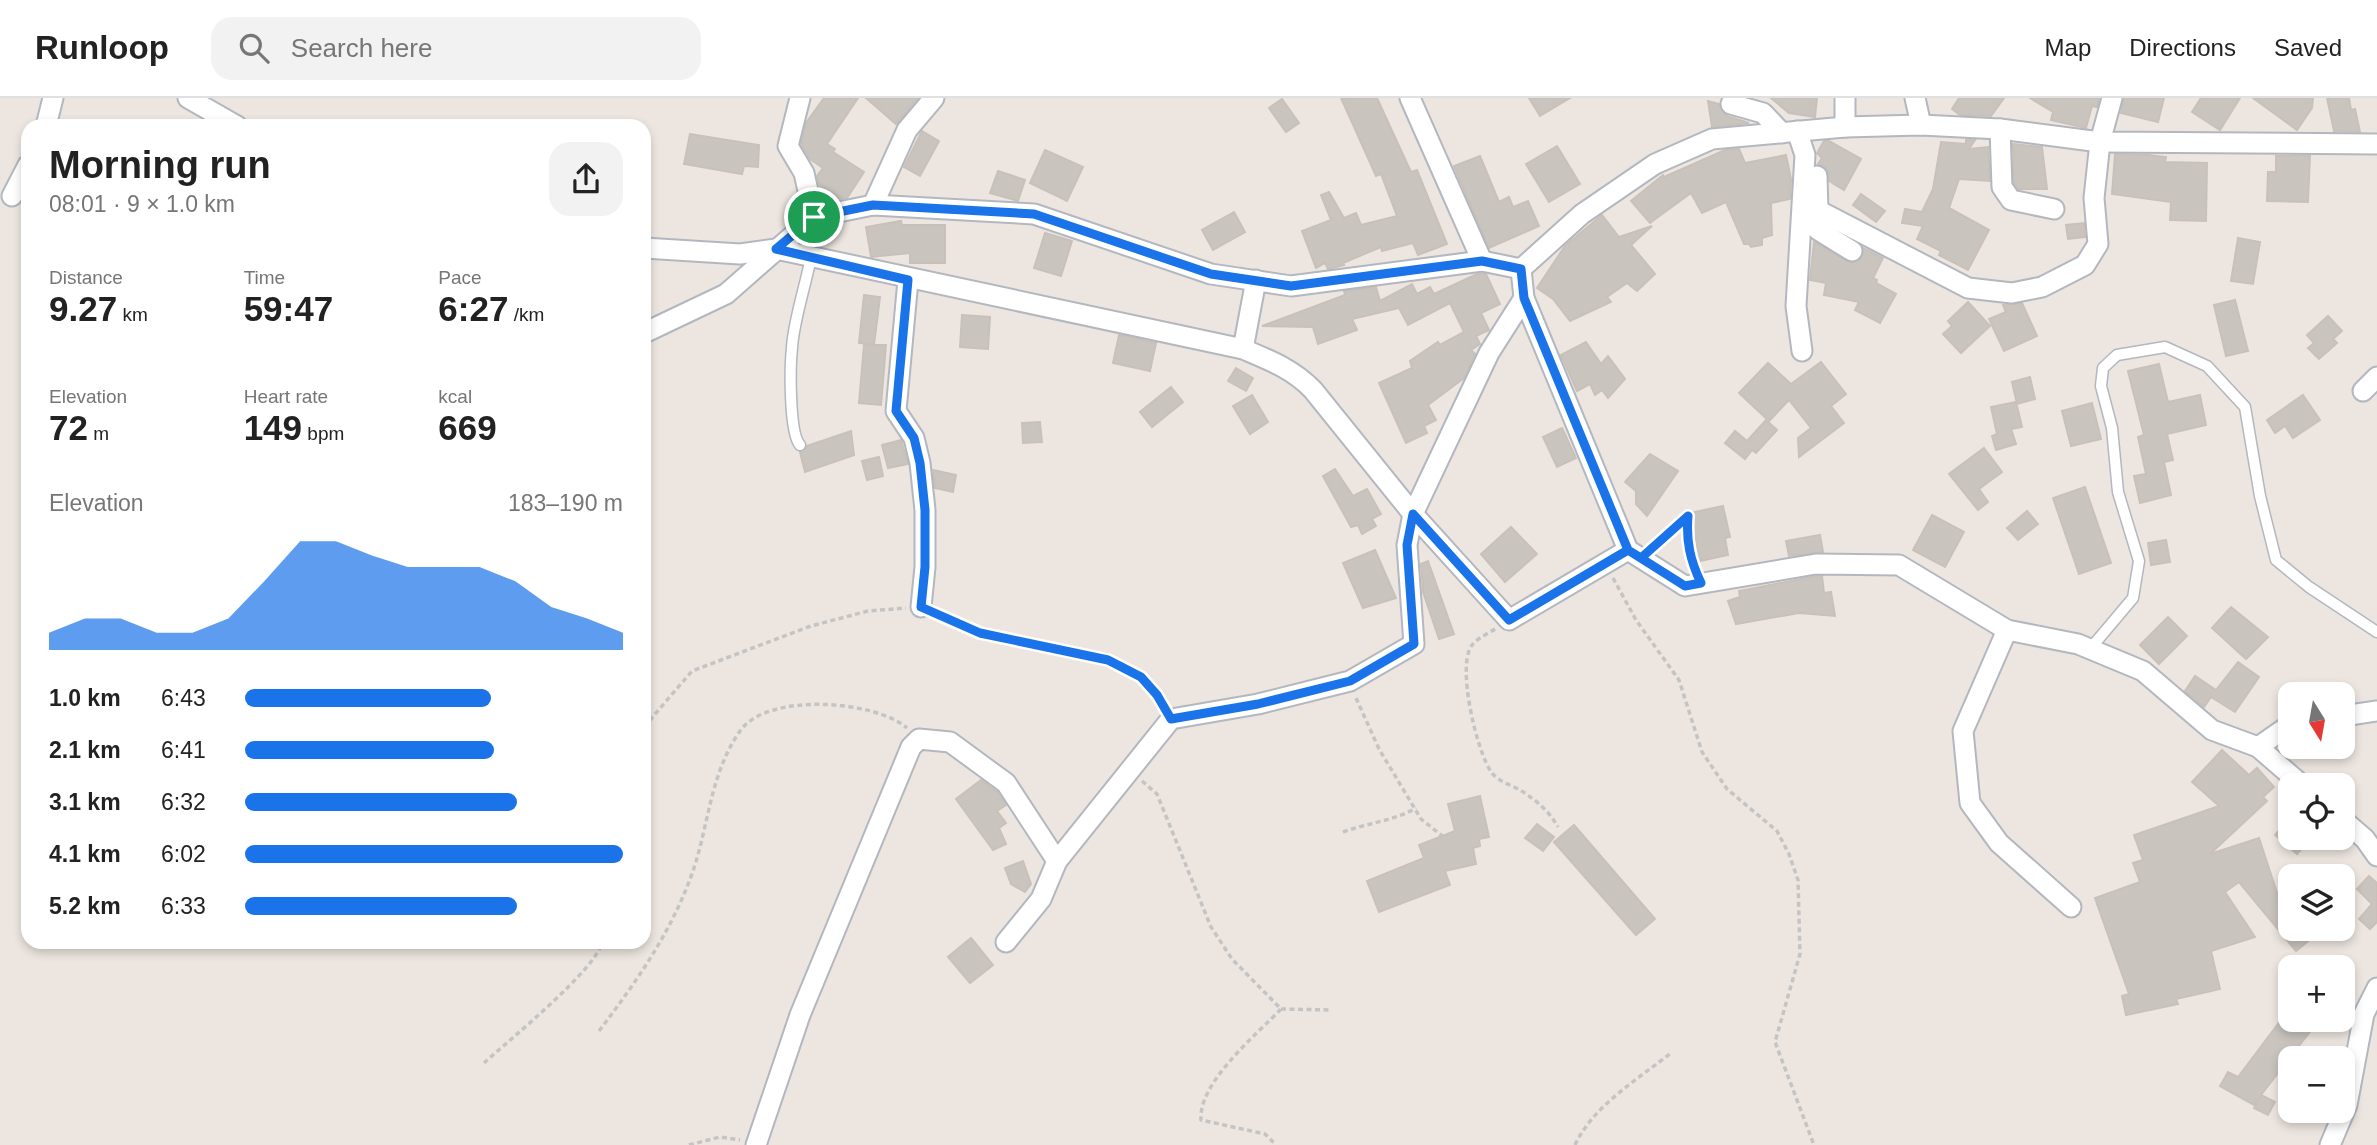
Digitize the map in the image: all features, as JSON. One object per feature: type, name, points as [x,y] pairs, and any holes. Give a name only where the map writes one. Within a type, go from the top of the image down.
[{"type":"street","points":[[48,119],[53,98]]},
{"type":"street","points":[[188,98],[225,119]]},
{"type":"street","points":[[800,98],[788,146],[804,173],[814,217]]},
{"type":"street","points":[[873,205],[907,130],[934,98]]},
{"type":"street","points":[[1410,98],[1482,261]]},
{"type":"street","points":[[1845,98],[1845,127]]},
{"type":"street","points":[[1915,98],[1921,125]]},
{"type":"street","points":[[1814,209],[1968,288],[2012,293],[2042,287],[2085,265],[2098,244],[2094,198],[2100,142],[2112,98]]},
{"type":"street","points":[[1731,104],[1763,113],[1789,132],[1805,155],[1802,178],[1814,209],[1818,230],[1852,251]]},
{"type":"street","points":[[1521,269],[1582,214],[1655,164],[1712,139],[1845,127],[1921,125],[2000,129],[2100,142],[2377,144]]},
{"type":"street","points":[[2000,129],[2002,187],[2011,200],[2054,209]]},
{"type":"street","points":[[1802,351],[1796,306],[1814,209],[1817,176]]},
{"type":"street","points":[[13,195],[21,179]]},
{"type":"street","points":[[651,330],[726,294],[814,217],[873,205],[1034,214],[1211,274],[1291,286],[1482,261],[1521,269]]},
{"type":"street","points":[[651,248],[740,254],[776,249],[908,280],[1243,349],[1297,373],[1413,514],[1509,620],[1606,563],[1634,554]]},
{"type":"street","points":[[1521,269],[1524,298],[1634,554],[1685,586],[1816,564],[1899,565],[2007,630],[2090,649],[2143,671],[2212,730],[2258,747],[2289,773]]},
{"type":"street","points":[[908,280],[896,411],[914,438],[920,463],[925,510],[925,567],[921,607]]},
{"type":"street","points":[[1243,349],[1256,280]]},
{"type":"street","points":[[1006,942],[1041,899],[1057,861],[1171,719],[1258,704],[1350,681],[1414,644],[1407,545],[1413,514],[1489,353],[1524,298]]},
{"type":"street","points":[[2007,630],[1963,731],[1970,803],[1999,843],[2071,907]]},
{"type":"street","points":[[2356,714],[2377,711]]},
{"type":"street","points":[[2258,747],[2278,733]]},
{"type":"street","points":[[756,1144],[800,1015],[911,747],[919,739],[950,742],[1006,783],[1057,861]]},
{"type":"street","points":[[2355,830],[2377,856]]},
{"type":"street","points":[[2330,1145],[2347,1105],[2364,1014],[2377,988]]},
{"type":"lane","points":[[800,445],[796,441],[793,421],[792,346],[811,257]]},
{"type":"lane","points":[[2090,649],[2133,598],[2139,561],[2118,492],[2112,428],[2101,386],[2103,368],[2117,355],[2165,347],[2207,366],[2245,407],[2276,560],[2309,587],[2377,632]]},
{"type":"path","points":[[1634,554],[1688,516],[1686,538],[1691,562],[1701,583]]},
{"type":"path","points":[[1606,563],[1636,620],[1679,680],[1702,752],[1727,789],[1777,831],[1789,854],[1798,880],[1800,954],[1775,1042],[1814,1145]]},
{"type":"path","points":[[651,719],[692,671],[811,626],[868,611],[921,607],[980,633],[1108,660],[1141,677],[1157,695],[1171,719]]},
{"type":"path","points":[[1509,620],[1472,644],[1465,662],[1472,719],[1482,756],[1493,775],[1522,791],[1549,813],[1558,827]]},
{"type":"path","points":[[1350,681],[1379,749],[1422,819],[1451,843]]},
{"type":"path","points":[[599,1031],[645,971],[673,919],[693,870],[716,775],[741,729],[763,715],[799,702],[857,708],[894,717],[919,739]]},
{"type":"path","points":[[1131,769],[1157,794],[1211,927],[1232,959],[1281,1009],[1330,1010]]},
{"type":"path","points":[[1343,832],[1368,822],[1401,816],[1416,807]]},
{"type":"path","points":[[484,1063],[563,992],[600,949]]},
{"type":"path","points":[[1276,1145],[1265,1134],[1201,1119],[1200,1106],[1222,1072],[1281,1009]]},
{"type":"path","points":[[1575,1145],[1582,1129],[1598,1113],[1671,1053]]},
{"type":"path","points":[[689,1145],[720,1137],[756,1144]]},
{"type":"building","points":[[824,98],[858,98],[827,144],[835,149],[833,152],[864,172],[847,198],[840,199],[820,187],[817,176],[823,168],[810,159],[801,144],[806,123]]},
{"type":"building","points":[[866,98],[918,98],[896,124]]},
{"type":"building","points":[[1341,98],[1377,98],[1411,172],[1417,170],[1447,244],[1418,255],[1413,243],[1382,251],[1381,247],[1343,263],[1344,265],[1328,269],[1325,263],[1316,268],[1302,231],[1331,220],[1321,195],[1329,192],[1344,218],[1356,213],[1361,225],[1397,216],[1381,174],[1376,176]]},
{"type":"building","points":[[1529,98],[1570,98],[1540,116]]},
{"type":"building","points":[[1771,98],[1817,98],[1815,117],[1789,113]]},
{"type":"building","points":[[1959,98],[2004,98],[1991,116],[1960,115],[1952,109]]},
{"type":"building","points":[[2030,98],[2099,98],[2097,107],[2092,106],[2086,128],[2051,120],[2053,112]]},
{"type":"building","points":[[2124,98],[2164,98],[2158,122],[2121,113]]},
{"type":"building","points":[[2201,98],[2240,98],[2220,130],[2192,112]]},
{"type":"building","points":[[2253,98],[2313,98],[2312,108],[2297,130]]},
{"type":"building","points":[[2327,98],[2349,98],[2351,110],[2355,109],[2360,132],[2334,131]]},
{"type":"building","points":[[1282,99],[1299,123],[1286,132],[1269,108]]},
{"type":"building","points":[[1708,101],[1719,104],[1727,116],[1749,123],[1712,127]]},
{"type":"building","points":[[922,131],[939,141],[920,176],[904,167]]},
{"type":"building","points":[[690,134],[759,145],[758,167],[744,166],[742,174],[684,164]]},
{"type":"building","points":[[1966,140],[1975,140],[1969,149],[1988,147],[1990,181],[1959,179],[1949,208],[1989,230],[1968,270],[1939,255],[1941,251],[1917,239],[1923,226],[1902,223],[1905,209],[1922,212],[1933,189],[1941,142],[1966,144]]},
{"type":"building","points":[[1824,141],[1829,141],[1861,159],[1844,190],[1829,181],[1827,169],[1818,164],[1822,158],[1817,153]]},
{"type":"building","points":[[2013,144],[2042,147],[2047,189],[2018,189],[2014,183]]},
{"type":"building","points":[[1557,146],[1580,184],[1549,202],[1526,164]]},
{"type":"building","points":[[1739,149],[1745,163],[1786,155],[1791,179],[1790,199],[1771,203],[1772,235],[1762,238],[1762,245],[1751,247],[1744,244],[1726,202],[1702,213],[1691,193],[1650,223],[1631,201],[1663,175],[1664,177],[1725,150]]},
{"type":"building","points":[[1045,150],[1083,167],[1067,201],[1030,183]]},
{"type":"building","points":[[2115,154],[2166,157],[2165,162],[2207,163],[2206,221],[2170,220],[2171,202],[2112,194]]},
{"type":"building","points":[[1480,156],[1499,202],[1509,197],[1513,207],[1528,201],[1539,226],[1489,248],[1454,166]]},
{"type":"building","points":[[2276,156],[2310,156],[2308,202],[2267,201],[2268,172],[2276,172]]},
{"type":"building","points":[[998,171],[1025,180],[1018,201],[990,193]]},
{"type":"building","points":[[1861,194],[1885,211],[1876,222],[1853,205]]},
{"type":"building","points":[[1234,212],[1245,232],[1213,250],[1202,230]]},
{"type":"building","points":[[1602,215],[1619,237],[1652,226],[1631,245],[1655,274],[1637,291],[1627,283],[1607,297],[1611,302],[1570,321],[1553,299],[1537,288],[1565,246]]},
{"type":"building","points":[[901,221],[902,225],[945,225],[945,263],[910,263],[910,253],[871,257],[866,227]]},
{"type":"building","points":[[2084,223],[2085,237],[2068,239],[2066,225]]},
{"type":"building","points":[[1045,233],[1072,241],[1061,276],[1034,268]]},
{"type":"building","points":[[2238,238],[2260,242],[2253,284],[2231,281]]},
{"type":"building","points":[[1814,242],[1851,263],[1862,258],[1863,248],[1883,258],[1873,278],[1877,280],[1876,283],[1896,294],[1880,323],[1855,310],[1859,302],[1824,295],[1826,283],[1810,280]]},
{"type":"building","points":[[1477,274],[1486,274],[1500,304],[1481,313],[1489,330],[1476,336],[1480,344],[1471,350],[1475,354],[1464,378],[1428,405],[1436,420],[1424,426],[1427,433],[1406,443],[1379,383],[1412,368],[1410,361],[1438,342],[1440,345],[1464,332],[1450,303],[1408,325],[1399,308],[1352,319],[1357,330],[1318,344],[1313,327],[1262,326],[1345,295],[1344,291],[1376,287],[1380,301],[1412,284],[1417,294],[1430,287],[1434,294]]},
{"type":"building","points":[[864,295],[880,297],[874,345],[859,343]]},
{"type":"building","points":[[2235,300],[2248,351],[2226,356],[2214,305]]},
{"type":"building","points":[[1968,302],[1990,326],[1961,353],[1943,334],[1952,326],[1948,321]]},
{"type":"building","points":[[2022,303],[2037,336],[2004,351],[1989,319],[2006,312],[2003,305]]},
{"type":"building","points":[[962,315],[990,317],[988,349],[960,347]]},
{"type":"building","points":[[2328,316],[2342,331],[2333,339],[2337,343],[2319,359],[2308,348],[2314,343],[2307,335]]},
{"type":"building","points":[[1119,335],[1156,343],[1150,371],[1113,363]]},
{"type":"building","points":[[1586,342],[1601,364],[1608,356],[1625,379],[1608,398],[1602,390],[1595,395],[1590,384],[1577,391],[1561,355]]},
{"type":"building","points":[[864,345],[886,345],[881,405],[859,403]]},
{"type":"building","points":[[1821,362],[1846,394],[1831,406],[1844,423],[1799,457],[1798,438],[1811,428],[1789,400],[1769,421],[1739,393],[1768,363],[1791,384]]},
{"type":"building","points":[[2159,364],[2168,402],[2200,395],[2206,425],[2167,434],[2173,460],[2164,462],[2171,495],[2140,503],[2134,476],[2146,474],[2138,437],[2144,435],[2128,371]]},
{"type":"building","points":[[1236,368],[1253,378],[1246,391],[1228,381]]},
{"type":"building","points":[[2030,377],[2035,399],[2017,404],[2012,382]]},
{"type":"building","points":[[1171,387],[1183,402],[1152,427],[1140,412]]},
{"type":"building","points":[[1252,395],[1268,422],[1250,434],[1233,406]]},
{"type":"building","points":[[2303,395],[2320,420],[2293,438],[2285,426],[2275,433],[2267,420]]},
{"type":"building","points":[[2016,402],[2022,427],[2011,429],[2016,444],[1996,450],[1992,436],[1997,434],[1991,407]]},
{"type":"building","points":[[2092,403],[2101,439],[2071,446],[2062,411]]},
{"type":"building","points":[[1766,420],[1777,430],[1756,453],[1752,450],[1745,459],[1725,443],[1735,431],[1747,441]]},
{"type":"building","points":[[1040,422],[1042,442],[1023,443],[1022,423]]},
{"type":"building","points":[[1562,428],[1576,458],[1557,467],[1543,437]]},
{"type":"building","points":[[851,431],[854,455],[805,472],[800,452],[807,446]]},
{"type":"building","points":[[901,440],[908,464],[888,468],[882,445]]},
{"type":"building","points":[[1984,448],[2002,472],[1979,489],[1988,502],[1978,510],[1949,474]]},
{"type":"building","points":[[1650,454],[1678,471],[1647,516],[1636,504],[1636,491],[1625,482]]},
{"type":"building","points":[[879,457],[883,476],[867,480],[862,461]]},
{"type":"building","points":[[1335,469],[1353,496],[1367,489],[1381,514],[1372,519],[1376,526],[1362,534],[1358,525],[1351,527],[1323,476]]},
{"type":"building","points":[[933,470],[956,475],[953,492],[935,488]]},
{"type":"building","points":[[2085,487],[2111,563],[2079,574],[2053,498]]},
{"type":"building","points":[[1723,506],[1730,537],[1725,538],[1728,555],[1700,561],[1690,513]]},
{"type":"building","points":[[2027,511],[2038,524],[2018,540],[2007,528]]},
{"type":"building","points":[[1932,515],[1964,532],[1945,567],[1913,550]]},
{"type":"building","points":[[1511,527],[1537,554],[1505,582],[1481,554]]},
{"type":"building","points":[[1820,535],[1823,552],[1789,556],[1786,541]]},
{"type":"building","points":[[2166,540],[2170,562],[2151,565],[2148,543]]},
{"type":"building","points":[[1375,550],[1396,598],[1363,608],[1343,563]]},
{"type":"building","points":[[1428,561],[1454,634],[1439,639],[1423,592],[1421,564]]},
{"type":"building","points":[[1822,576],[1824,593],[1831,592],[1835,616],[1799,613],[1736,624],[1728,601],[1740,597],[1739,591]]},
{"type":"building","points":[[2231,607],[2268,637],[2246,659],[2212,628]]},
{"type":"building","points":[[2168,617],[2187,636],[2159,664],[2140,645]]},
{"type":"building","points":[[2238,662],[2259,677],[2235,712],[2211,697],[2204,707],[2185,691],[2195,676],[2216,690]]},
{"type":"building","points":[[2222,750],[2249,775],[2257,768],[2274,787],[2263,797],[2267,801],[2210,854],[2259,838],[2278,896],[2278,929],[2239,882],[2225,892],[2255,937],[2211,951],[2220,989],[2176,999],[2178,1004],[2126,1015],[2122,996],[2129,994],[2095,898],[2140,882],[2133,863],[2143,860],[2134,835],[2219,806],[2192,782]]},
{"type":"building","points":[[981,780],[997,792],[1006,805],[997,811],[1006,823],[999,828],[1006,844],[993,850],[956,799]]},
{"type":"building","points":[[1480,796],[1489,837],[1479,839],[1480,846],[1473,848],[1476,864],[1445,871],[1450,885],[1379,912],[1367,881],[1424,858],[1419,845],[1455,831],[1448,804]]},
{"type":"building","points":[[1537,824],[1554,837],[1543,851],[1525,838]]},
{"type":"building","points":[[1574,825],[1655,919],[1636,935],[1554,842]]},
{"type":"building","points":[[1023,861],[1031,884],[1025,892],[1011,884],[1005,868]]},
{"type":"building","points":[[2369,876],[2377,883],[2377,922],[2370,929],[2359,919],[2372,904],[2357,889]]},
{"type":"building","points":[[971,938],[993,965],[970,983],[948,957]]},
{"type":"building","points":[[2288,941],[2308,941],[2296,951]]},
{"type":"building","points":[[2278,1024],[2278,1032],[2310,1032],[2299,1046],[2278,1046],[2278,1073],[2261,1095],[2275,1102],[2268,1115],[2254,1108],[2260,1097],[2254,1105],[2220,1086],[2228,1072],[2238,1077]]},
{"type":"route","points":[[814,217],[776,249],[908,280],[896,411],[914,438],[920,463],[925,510],[925,567],[921,607],[980,633],[1108,660],[1141,677],[1157,695],[1171,719],[1258,704],[1350,681],[1414,644],[1407,545],[1413,514],[1509,620],[1628,550],[1685,586],[1701,583],[1691,562],[1686,538],[1688,516],[1641,558],[1628,550],[1581,430],[1524,298],[1521,269],[1482,261],[1291,286],[1211,274],[1034,214],[873,205],[814,217]]}]
